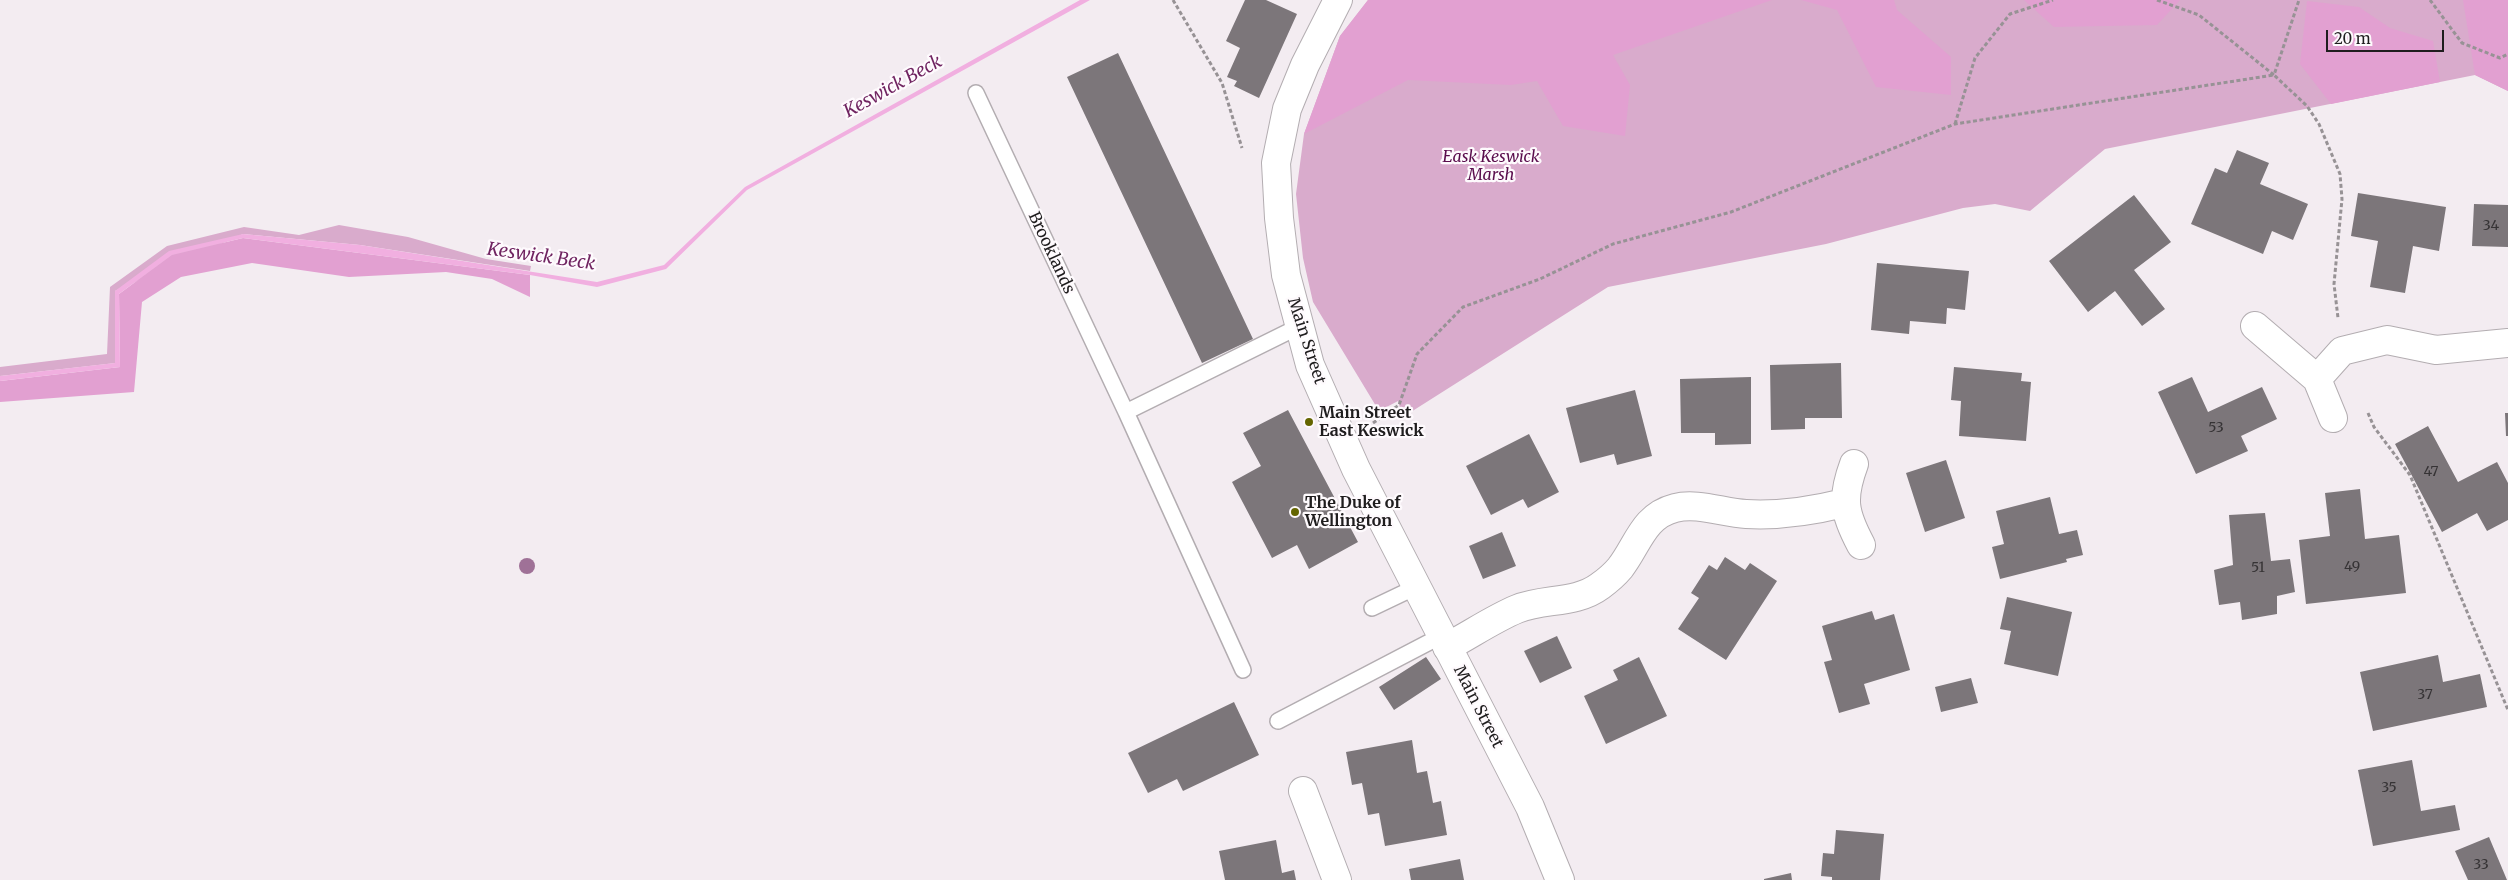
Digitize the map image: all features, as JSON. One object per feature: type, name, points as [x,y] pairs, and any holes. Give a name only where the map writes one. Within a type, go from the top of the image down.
[{"type":"street","name":"Main Street","points":[[1338,0],[1305,65],[1288,109],[1276,163],[1279,218],[1286,275],[1310,365],[1345,443],[1416,587],[1530,807],[1560,880]]},
{"type":"street","points":[[2255,326],[2317,379],[2332,418]]},
{"type":"street","points":[[2317,379],[2342,351],[2387,340],[2436,350],[2508,343]]},
{"type":"street","points":[[1854,464],[1846,485],[1844,503],[1850,524],[1861,545]]},
{"type":"street","points":[[1444,642],[1517,609],[1547,601],[1574,598],[1600,587],[1620,568],[1643,528],[1657,516],[1675,508],[1694,507],[1746,514],[1770,514],[1820,509],[1844,503]]},
{"type":"street","points":[[1303,791],[1337,880]]},
{"type":"lane","name":"Brooklands","points":[[976,93],[1126,412],[1244,670]]},
{"type":"lane","points":[[1126,412],[1300,326]]},
{"type":"lane","points":[[1372,608],[1416,587]]},
{"type":"lane","points":[[1278,721],[1444,642]]},
{"type":"path","points":[[1173,0],[1222,83],[1246,160],[1276,163]]},
{"type":"path","points":[[1955,124],[1975,58],[2010,14],[2053,0]]},
{"type":"path","points":[[2157,0],[2199,15],[2274,75],[2307,106],[2319,124],[2340,174],[2342,199],[2334,284],[2342,351]]},
{"type":"path","points":[[2274,75],[2299,0]]},
{"type":"path","points":[[2430,0],[2462,44],[2500,58],[2508,54]]},
{"type":"path","points":[[1345,443],[1399,405],[1417,354],[1463,308],[1540,280],[1613,244],[1731,212],[1955,124],[2274,75]]},
{"type":"path","points":[[2366,409],[2374,426],[2410,475],[2508,710]]},
{"type":"green space","name":"Eask Keswick Marsh","points":[[1368,0],[2508,0],[2508,91],[2475,75],[2105,149],[2030,211],[1995,204],[1963,208],[1826,244],[1608,287],[1403,417],[1398,401],[1379,411],[1313,302],[1303,258],[1296,194],[1304,134],[1340,36]]},
{"type":"green space","points":[[339,225],[408,237],[486,259],[531,266],[530,271],[360,245],[243,234],[115,291],[116,363],[0,376],[0,367],[107,354],[110,287],[167,246],[244,227],[299,235]]},
{"type":"shaded area","points":[[1080,0],[1090,0],[747,190],[666,269],[597,287],[530,275],[243,238],[172,255],[119,294],[120,367],[0,381],[0,376],[115,363],[115,291],[169,251],[243,234],[360,245],[597,282],[664,265],[745,187]]},
{"type":"shaded area","points":[[1368,0],[1772,0],[1613,55],[1630,85],[1625,136],[1563,126],[1537,81],[1511,85],[1408,80],[1304,134],[1340,36]]},
{"type":"shaded area","points":[[1801,0],[1894,0],[1897,10],[1951,57],[1951,95],[1876,87],[1837,10]]},
{"type":"shaded area","points":[[2024,0],[2180,0],[2157,25],[2054,27]]},
{"type":"shaded area","points":[[2463,0],[2508,0],[2508,91],[2475,75]]},
{"type":"shaded area","points":[[2307,1],[2359,7],[2390,28],[2433,41],[2440,82],[2331,104],[2300,64]]},
{"type":"shaded area","points":[[243,238],[530,275],[530,297],[492,279],[446,272],[349,277],[252,263],[181,277],[142,302],[134,392],[0,402],[0,381],[120,367],[119,294],[172,255]]},
{"type":"building","points":[[1245,0],[1266,0],[1297,14],[1259,98],[1234,86],[1237,81],[1227,77],[1240,48],[1226,41]]},
{"type":"building","points":[[1118,53],[1253,339],[1202,363],[1067,77]]},
{"type":"building","points":[[2237,150],[2269,163],[2260,184],[2308,204],[2293,240],[2272,231],[2263,254],[2191,224],[2215,168],[2227,173]]},
{"type":"building","points":[[2358,193],[2446,207],[2439,251],[2413,246],[2405,293],[2370,287],[2378,241],[2351,236]]},
{"type":"building","points":[[2134,195],[2171,242],[2134,270],[2165,309],[2142,326],[2115,291],[2088,312],[2049,261]]},
{"type":"building","points":[[2474,204],[2508,205],[2508,247],[2472,246]]},
{"type":"building","points":[[1877,263],[1969,271],[1965,310],[1947,308],[1946,324],[1910,321],[1909,334],[1871,330]]},
{"type":"building","points":[[1841,363],[1842,418],[1805,418],[1805,429],[1771,430],[1770,365]]},
{"type":"building","points":[[1954,367],[2022,373],[2021,381],[2031,382],[2026,441],[1959,436],[1961,401],[1951,400]]},
{"type":"building","points":[[1751,377],[1751,444],[1715,445],[1715,433],[1681,433],[1680,379]]},
{"type":"building","points":[[2192,377],[2208,412],[2262,387],[2277,419],[2241,436],[2248,451],[2196,474],[2158,392]]},
{"type":"building","points":[[1635,390],[1652,456],[1617,465],[1614,454],[1580,463],[1566,408]]},
{"type":"building","name":"The Duke of Wellington","points":[[1288,410],[1358,542],[1309,569],[1297,545],[1272,558],[1232,482],[1261,466],[1243,433]]},
{"type":"building","points":[[2505,413],[2508,413],[2508,436],[2506,436]]},
{"type":"building","points":[[2428,426],[2458,482],[2497,462],[2508,483],[2508,520],[2487,531],[2477,513],[2442,532],[2395,444]]},
{"type":"building","points":[[1529,434],[1559,492],[1528,508],[1523,499],[1491,515],[1466,466]]},
{"type":"building","points":[[1946,460],[1965,518],[1925,532],[1906,473]]},
{"type":"building","points":[[2360,489],[2365,539],[2399,535],[2406,593],[2306,604],[2299,540],[2330,536],[2325,493]]},
{"type":"building","points":[[2050,497],[2059,534],[2077,530],[2083,555],[2066,559],[2067,562],[2000,579],[1992,547],[2004,544],[1996,511]]},
{"type":"building","points":[[2265,513],[2271,561],[2290,559],[2295,592],[2277,596],[2277,614],[2242,620],[2240,602],[2219,605],[2214,570],[2233,565],[2229,515]]},
{"type":"building","points":[[1502,532],[1516,566],[1483,579],[1469,546]]},
{"type":"building","points":[[1725,557],[1745,570],[1750,563],[1777,581],[1726,660],[1678,629],[1699,598],[1691,593],[1709,565],[1717,570]]},
{"type":"building","points":[[2007,597],[2072,612],[2058,676],[2004,664],[2011,631],[2000,629]]},
{"type":"building","points":[[1872,611],[1875,620],[1894,614],[1910,670],[1864,684],[1870,704],[1839,713],[1824,662],[1832,660],[1822,626]]},
{"type":"building","points":[[1557,636],[1572,668],[1540,683],[1524,651]]},
{"type":"building","points":[[2438,655],[2443,682],[2480,674],[2487,707],[2373,731],[2360,672]]},
{"type":"building","points":[[1426,657],[1441,679],[1394,710],[1379,687]]},
{"type":"building","points":[[1639,657],[1667,716],[1606,744],[1584,696],[1618,680],[1613,670]]},
{"type":"building","points":[[1971,678],[1978,703],[1941,712],[1935,687]]},
{"type":"building","points":[[1234,702],[1259,755],[1183,791],[1177,779],[1148,793],[1128,753]]},
{"type":"building","points":[[1412,740],[1417,773],[1427,771],[1433,803],[1441,801],[1447,835],[1385,846],[1379,813],[1368,815],[1362,783],[1352,785],[1346,752]]},
{"type":"building","points":[[2412,760],[2421,811],[2455,805],[2460,830],[2373,846],[2358,770]]},
{"type":"building","points":[[1836,830],[1884,834],[1880,880],[1832,880],[1832,877],[1821,876],[1823,853],[1834,854]]},
{"type":"building","points":[[2489,837],[2507,880],[2468,880],[2455,851]]},
{"type":"building","points":[[1276,840],[1282,873],[1294,870],[1296,880],[1225,880],[1219,851]]},
{"type":"building","points":[[1460,859],[1464,880],[1411,880],[1409,869]]},
{"type":"building","points":[[1791,873],[1792,880],[1764,880],[1764,879]]},
{"type":"place","name":"Main Street East Keswick","points":[[1309,422]]},
{"type":"place","name":"The Duke of Wellington","points":[[1295,512]]},
{"type":"water label","name":"Keswick Beck","points":[[893,87]]},
{"type":"water label","name":"Keswick Beck","points":[[541,257]]}]
